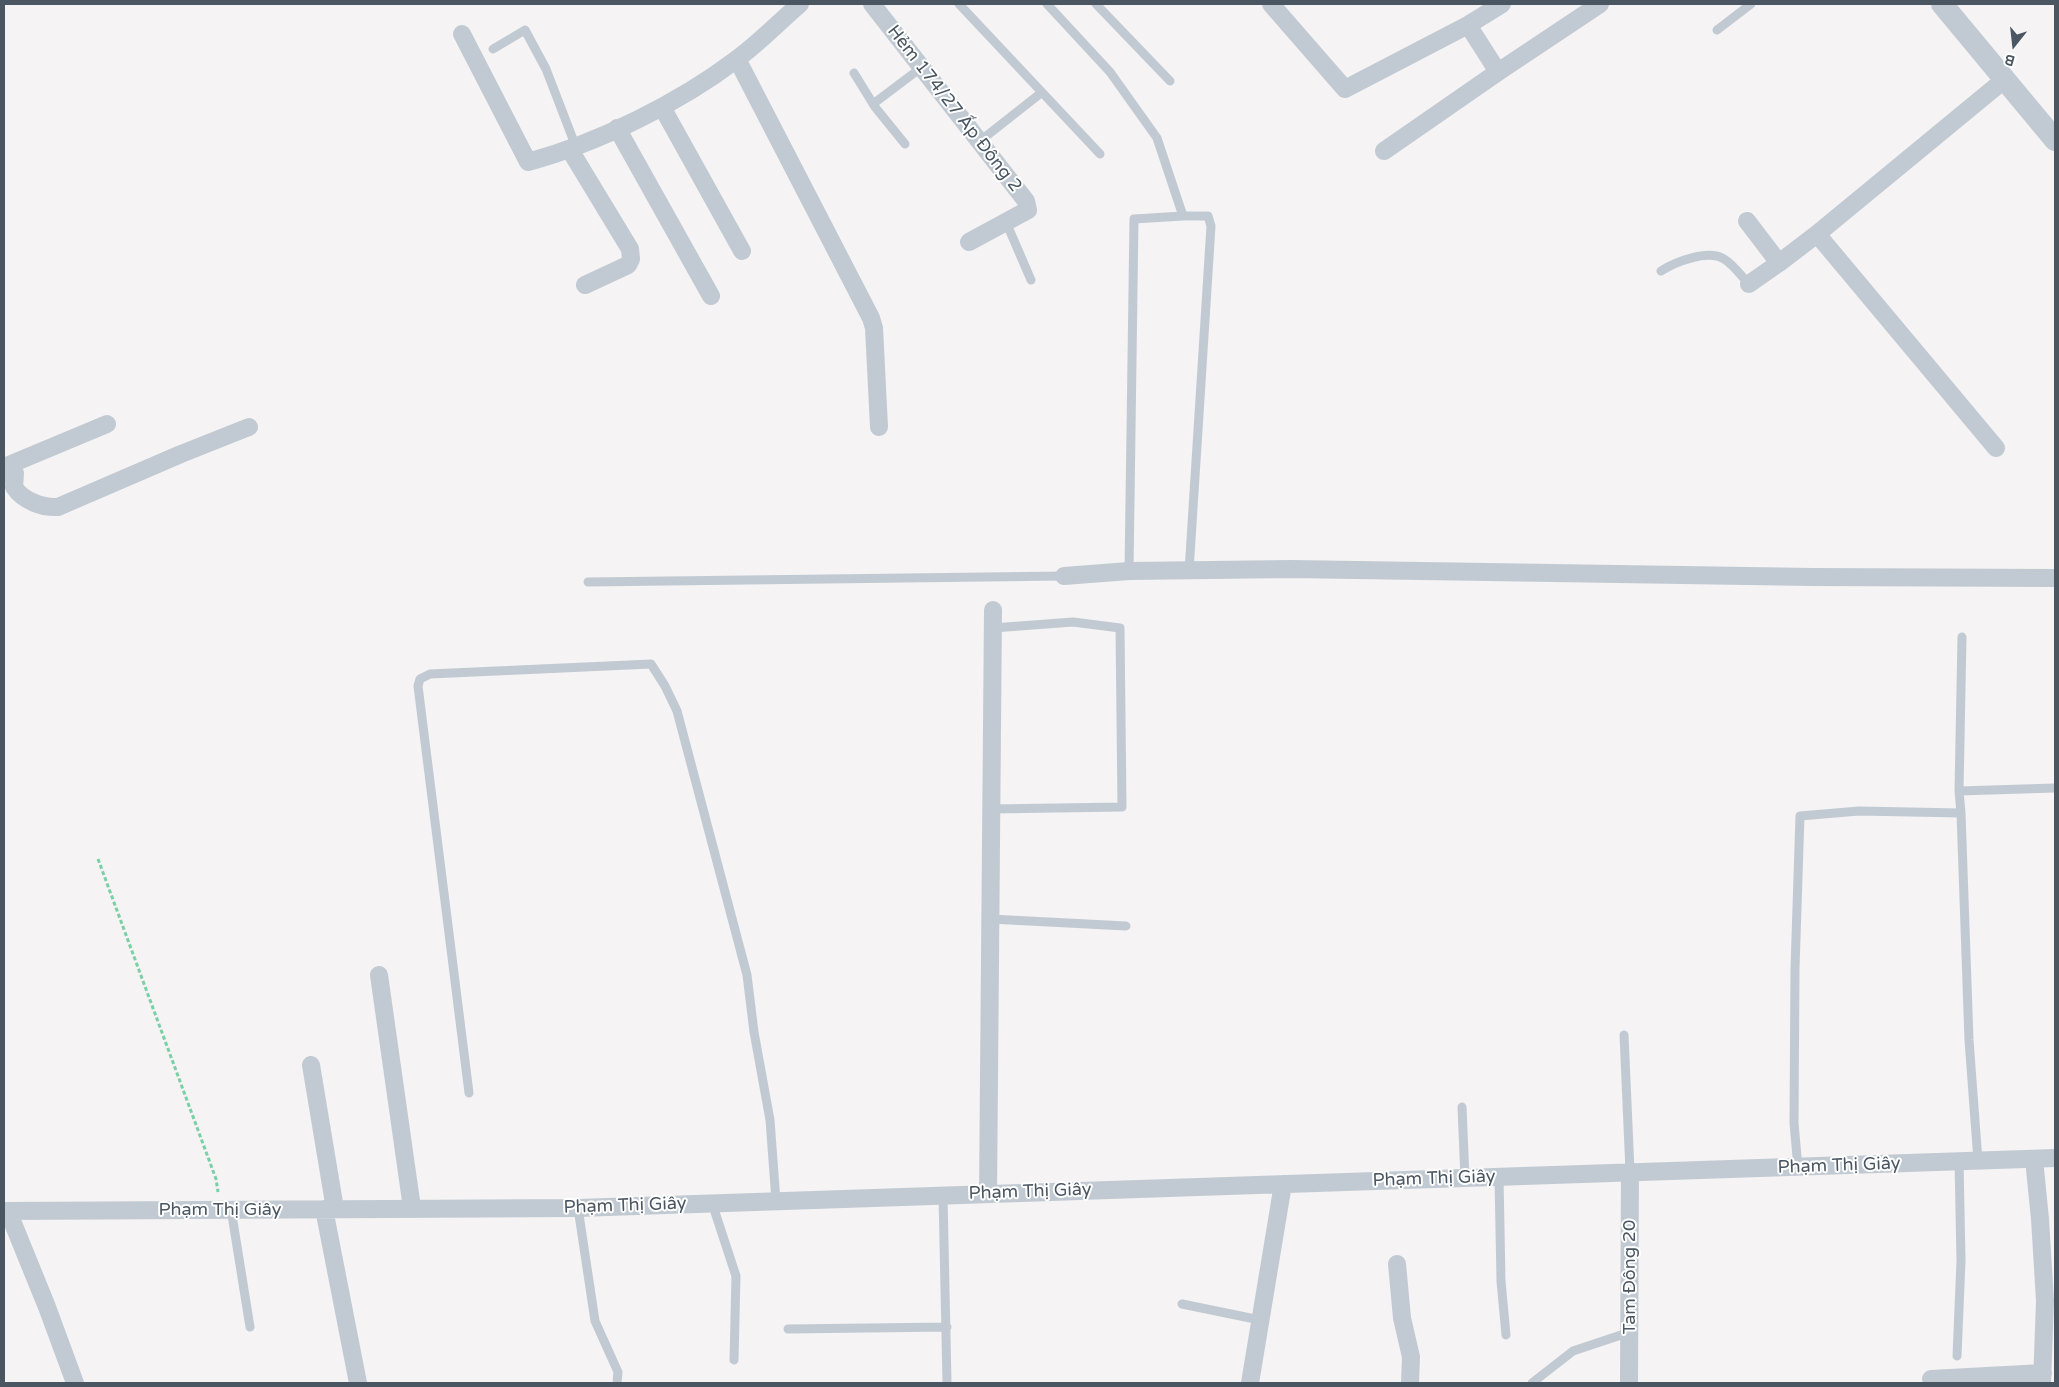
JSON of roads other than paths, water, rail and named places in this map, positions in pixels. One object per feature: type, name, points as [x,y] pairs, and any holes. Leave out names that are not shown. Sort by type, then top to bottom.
[{"type":"street","points":[[462,34],[528,162],[573,148],[662,107],[737,59],[800,4]]},
{"type":"street","name":"Hẻm 174/27 Ấp Đông 2","points":[[872,4],[1026,201],[1028,210],[969,242]]},
{"type":"street","points":[[1271,4],[1345,89],[1468,25],[1502,4]]},
{"type":"street","points":[[1384,151],[1600,4]]},
{"type":"street","points":[[1942,4],[2055,140]]},
{"type":"street","points":[[1468,25],[1498,72]]},
{"type":"street","points":[[737,59],[871,318],[874,328],[879,427]]},
{"type":"street","points":[[1749,284],[1817,234],[2004,80]]},
{"type":"street","points":[[662,107],[742,251]]},
{"type":"street","points":[[617,128],[711,296]]},
{"type":"street","points":[[573,148],[630,249],[631,259],[628,265],[585,286]]},
{"type":"street","points":[[1747,221],[1779,263]]},
{"type":"street","points":[[1817,234],[1996,448]]},
{"type":"street","points":[[4,467],[108,424]]},
{"type":"street","points":[[4,474],[7,471],[15,473],[14,487],[27,499],[49,507],[58,507],[249,427]]},
{"type":"street","points":[[1064,576],[1130,571],[1291,569],[1823,577],[2055,578]]},
{"type":"street","points":[[988,1194],[993,610]]},
{"type":"street","points":[[380,975],[412,1208]]},
{"type":"street","points":[[311,1065],[329,1209],[358,1383]]},
{"type":"street","name":"Phạm Thị Giây","points":[[6,1211],[578,1208],[2055,1158]]},
{"type":"street","points":[[1931,1379],[2042,1378],[2045,1300],[2034,1159]]},
{"type":"street","name":"Tam Đông 20","points":[[1629,1383],[1631,1332],[1630,1171]]},
{"type":"street","points":[[1250,1383],[1283,1184]]},
{"type":"street","points":[[6,1211],[47,1307],[75,1383]]},
{"type":"street","points":[[1397,1264],[1402,1318],[1411,1357],[1410,1383]]},
{"type":"lane","points":[[959,4],[1100,154]]},
{"type":"lane","points":[[1047,4],[1110,72],[1157,138],[1183,216]]},
{"type":"lane","points":[[1096,4],[1170,81]]},
{"type":"lane","points":[[1717,30],[1751,4]]},
{"type":"lane","points":[[493,49],[525,30],[546,69],[573,148]]},
{"type":"lane","points":[[873,104],[922,67]]},
{"type":"lane","points":[[854,73],[873,104],[905,144]]},
{"type":"lane","points":[[980,142],[1041,93]]},
{"type":"lane","points":[[1130,571],[1134,219],[1208,216],[1211,226],[1189,571]]},
{"type":"lane","points":[[1006,222],[1031,280]]},
{"type":"lane","points":[[1661,271],[1676,262],[1715,256],[1727,261],[1749,284]]},
{"type":"lane","points":[[588,582],[1064,576]]},
{"type":"lane","points":[[992,809],[1122,807],[1120,628],[1073,622],[993,628]]},
{"type":"lane","points":[[1962,637],[1960,791],[1969,1040],[1978,1161]]},
{"type":"lane","points":[[469,1093],[418,686],[420,679],[430,674],[651,664],[665,686],[677,711],[747,975],[754,1032],[770,1120],[776,1201]]},
{"type":"lane","points":[[1960,791],[2055,788]]},
{"type":"lane","points":[[1798,1168],[1794,1123],[1795,968],[1800,816],[1859,811],[1961,813]]},
{"type":"lane","points":[[990,919],[1126,926]]},
{"type":"lane","points":[[1624,1035],[1630,1171]]},
{"type":"lane","points":[[1462,1107],[1465,1178]]},
{"type":"lane","points":[[1957,1356],[1961,1261],[1959,1161]]},
{"type":"lane","points":[[1499,1177],[1501,1281],[1506,1335]]},
{"type":"lane","points":[[943,1195],[947,1383]]},
{"type":"lane","points":[[712,1203],[736,1276],[734,1360]]},
{"type":"lane","points":[[578,1208],[595,1321],[618,1372],[617,1383]]},
{"type":"lane","points":[[226,1210],[250,1327]]},
{"type":"lane","points":[[1182,1304],[1260,1320]]},
{"type":"lane","points":[[788,1329],[947,1327]]},
{"type":"lane","points":[[1532,1383],[1573,1350],[1631,1332]]}]
